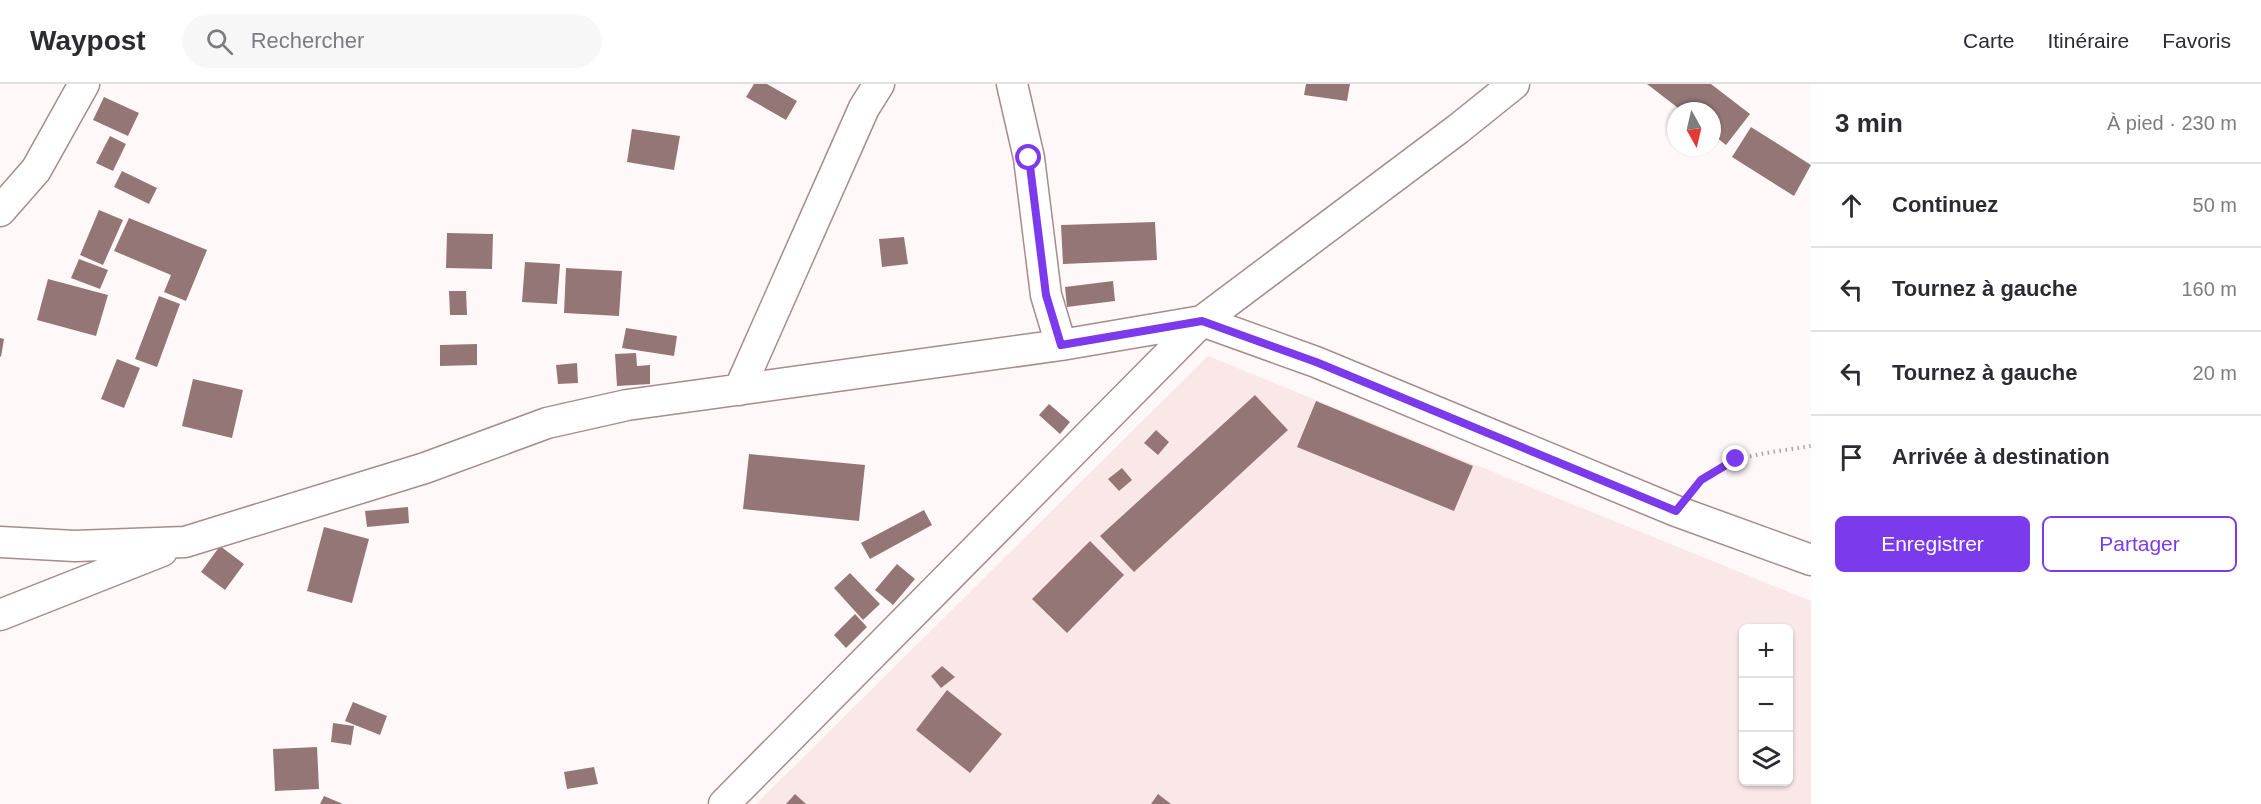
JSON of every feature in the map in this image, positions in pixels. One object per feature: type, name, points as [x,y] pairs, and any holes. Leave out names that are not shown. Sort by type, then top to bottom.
[{"type":"street","points":[[0,211],[36,170],[84,84]]},
{"type":"street","points":[[739,390],[864,108],[879,84]]},
{"type":"street","points":[[1012,84],[1029,158],[1046,295],[1061,345]]},
{"type":"street","points":[[724,804],[1202,321],[1449,136],[1514,84]]},
{"type":"street","points":[[0,615],[185,542],[425,468],[547,423],[627,405],[1061,345],[1202,321],[1316,362],[1676,511],[1811,560]]},
{"type":"street","points":[[0,542],[75,546],[185,542]]},
{"type":"path","points":[[1676,511],[1701,480],[1736,459],[1811,446]]},
{"type":"shaded area","points":[[1208,356],[1811,601],[1811,804],[756,804]]},
{"type":"building","points":[[754,84],[767,84],[797,101],[786,120],[746,97]]},
{"type":"building","points":[[1306,84],[1350,84],[1347,101],[1304,95]]},
{"type":"building","points":[[1647,84],[1711,84],[1750,114],[1726,145],[1721,141],[1721,102],[1670,102]]},
{"type":"building","points":[[104,97],[139,113],[128,136],[93,120]]},
{"type":"building","points":[[1751,127],[1811,165],[1794,196],[1732,157]]},
{"type":"building","points":[[632,129],[680,136],[674,170],[627,162]]},
{"type":"building","points":[[110,136],[126,144],[113,171],[96,163]]},
{"type":"building","points":[[122,171],[157,188],[149,204],[114,187]]},
{"type":"building","points":[[99,210],[123,220],[103,265],[80,255]]},
{"type":"building","points":[[129,218],[207,250],[186,301],[164,292],[171,275],[114,251]]},
{"type":"building","points":[[1155,222],[1157,260],[1063,264],[1061,225]]},
{"type":"building","points":[[447,233],[493,234],[492,269],[446,268]]},
{"type":"building","points":[[904,237],[908,264],[882,267],[879,239]]},
{"type":"building","points":[[79,259],[108,270],[100,289],[71,278]]},
{"type":"building","points":[[525,262],[560,264],[557,304],[522,302]]},
{"type":"building","points":[[566,268],[622,271],[619,316],[564,313]]},
{"type":"building","points":[[48,279],[108,295],[96,336],[37,320]]},
{"type":"building","points":[[1113,281],[1115,301],[1067,307],[1065,287]]},
{"type":"building","points":[[449,291],[466,291],[467,315],[450,315]]},
{"type":"building","points":[[159,296],[180,304],[157,367],[135,359]]},
{"type":"building","points":[[626,328],[677,336],[674,356],[622,348]]},
{"type":"building","points":[[0,338],[4,339],[1,357],[0,356]]},
{"type":"building","points":[[477,344],[477,365],[440,366],[440,345]]},
{"type":"building","points":[[636,353],[637,366],[650,365],[650,384],[617,386],[615,354]]},
{"type":"building","points":[[117,359],[140,368],[124,408],[101,399]]},
{"type":"building","points":[[577,363],[578,383],[558,384],[556,365]]},
{"type":"building","points":[[193,379],[243,390],[232,438],[182,426]]},
{"type":"building","points":[[1255,395],[1288,430],[1134,572],[1100,536]]},
{"type":"building","points":[[1316,401],[1473,466],[1454,511],[1297,447]]},
{"type":"building","points":[[1049,404],[1070,422],[1060,434],[1039,415]]},
{"type":"building","points":[[1156,430],[1169,442],[1158,455],[1144,443]]},
{"type":"building","points":[[749,454],[865,465],[859,521],[743,509]]},
{"type":"building","points":[[1122,468],[1132,480],[1119,491],[1108,479]]},
{"type":"building","points":[[408,507],[409,523],[367,527],[365,511]]},
{"type":"building","points":[[924,510],[932,525],[870,559],[861,543]]},
{"type":"building","points":[[324,527],[369,539],[352,603],[307,591]]},
{"type":"building","points":[[1090,541],[1124,575],[1067,633],[1032,599]]},
{"type":"building","points":[[220,546],[244,564],[225,590],[201,572]]},
{"type":"building","points":[[897,564],[915,579],[893,605],[875,590]]},
{"type":"building","points":[[850,573],[880,604],[863,620],[834,588]]},
{"type":"building","points":[[855,614],[867,627],[846,648],[834,635]]},
{"type":"building","points":[[942,666],[955,677],[941,688],[931,676]]},
{"type":"building","points":[[947,690],[1002,734],[970,773],[916,730]]},
{"type":"building","points":[[353,702],[387,716],[380,735],[345,721]]},
{"type":"building","points":[[333,723],[354,726],[351,745],[331,742]]},
{"type":"building","points":[[317,747],[319,789],[275,791],[273,749]]},
{"type":"building","points":[[594,767],[598,784],[567,789],[564,772]]},
{"type":"building","points":[[795,794],[806,804],[786,804]]},
{"type":"building","points":[[1158,794],[1171,804],[1151,804]]},
{"type":"building","points":[[324,796],[343,804],[320,804]]},
{"type":"route","points":[[1029,158],[1046,295],[1061,345],[1202,321],[1316,362],[1676,511],[1701,480],[1736,459]]}]
